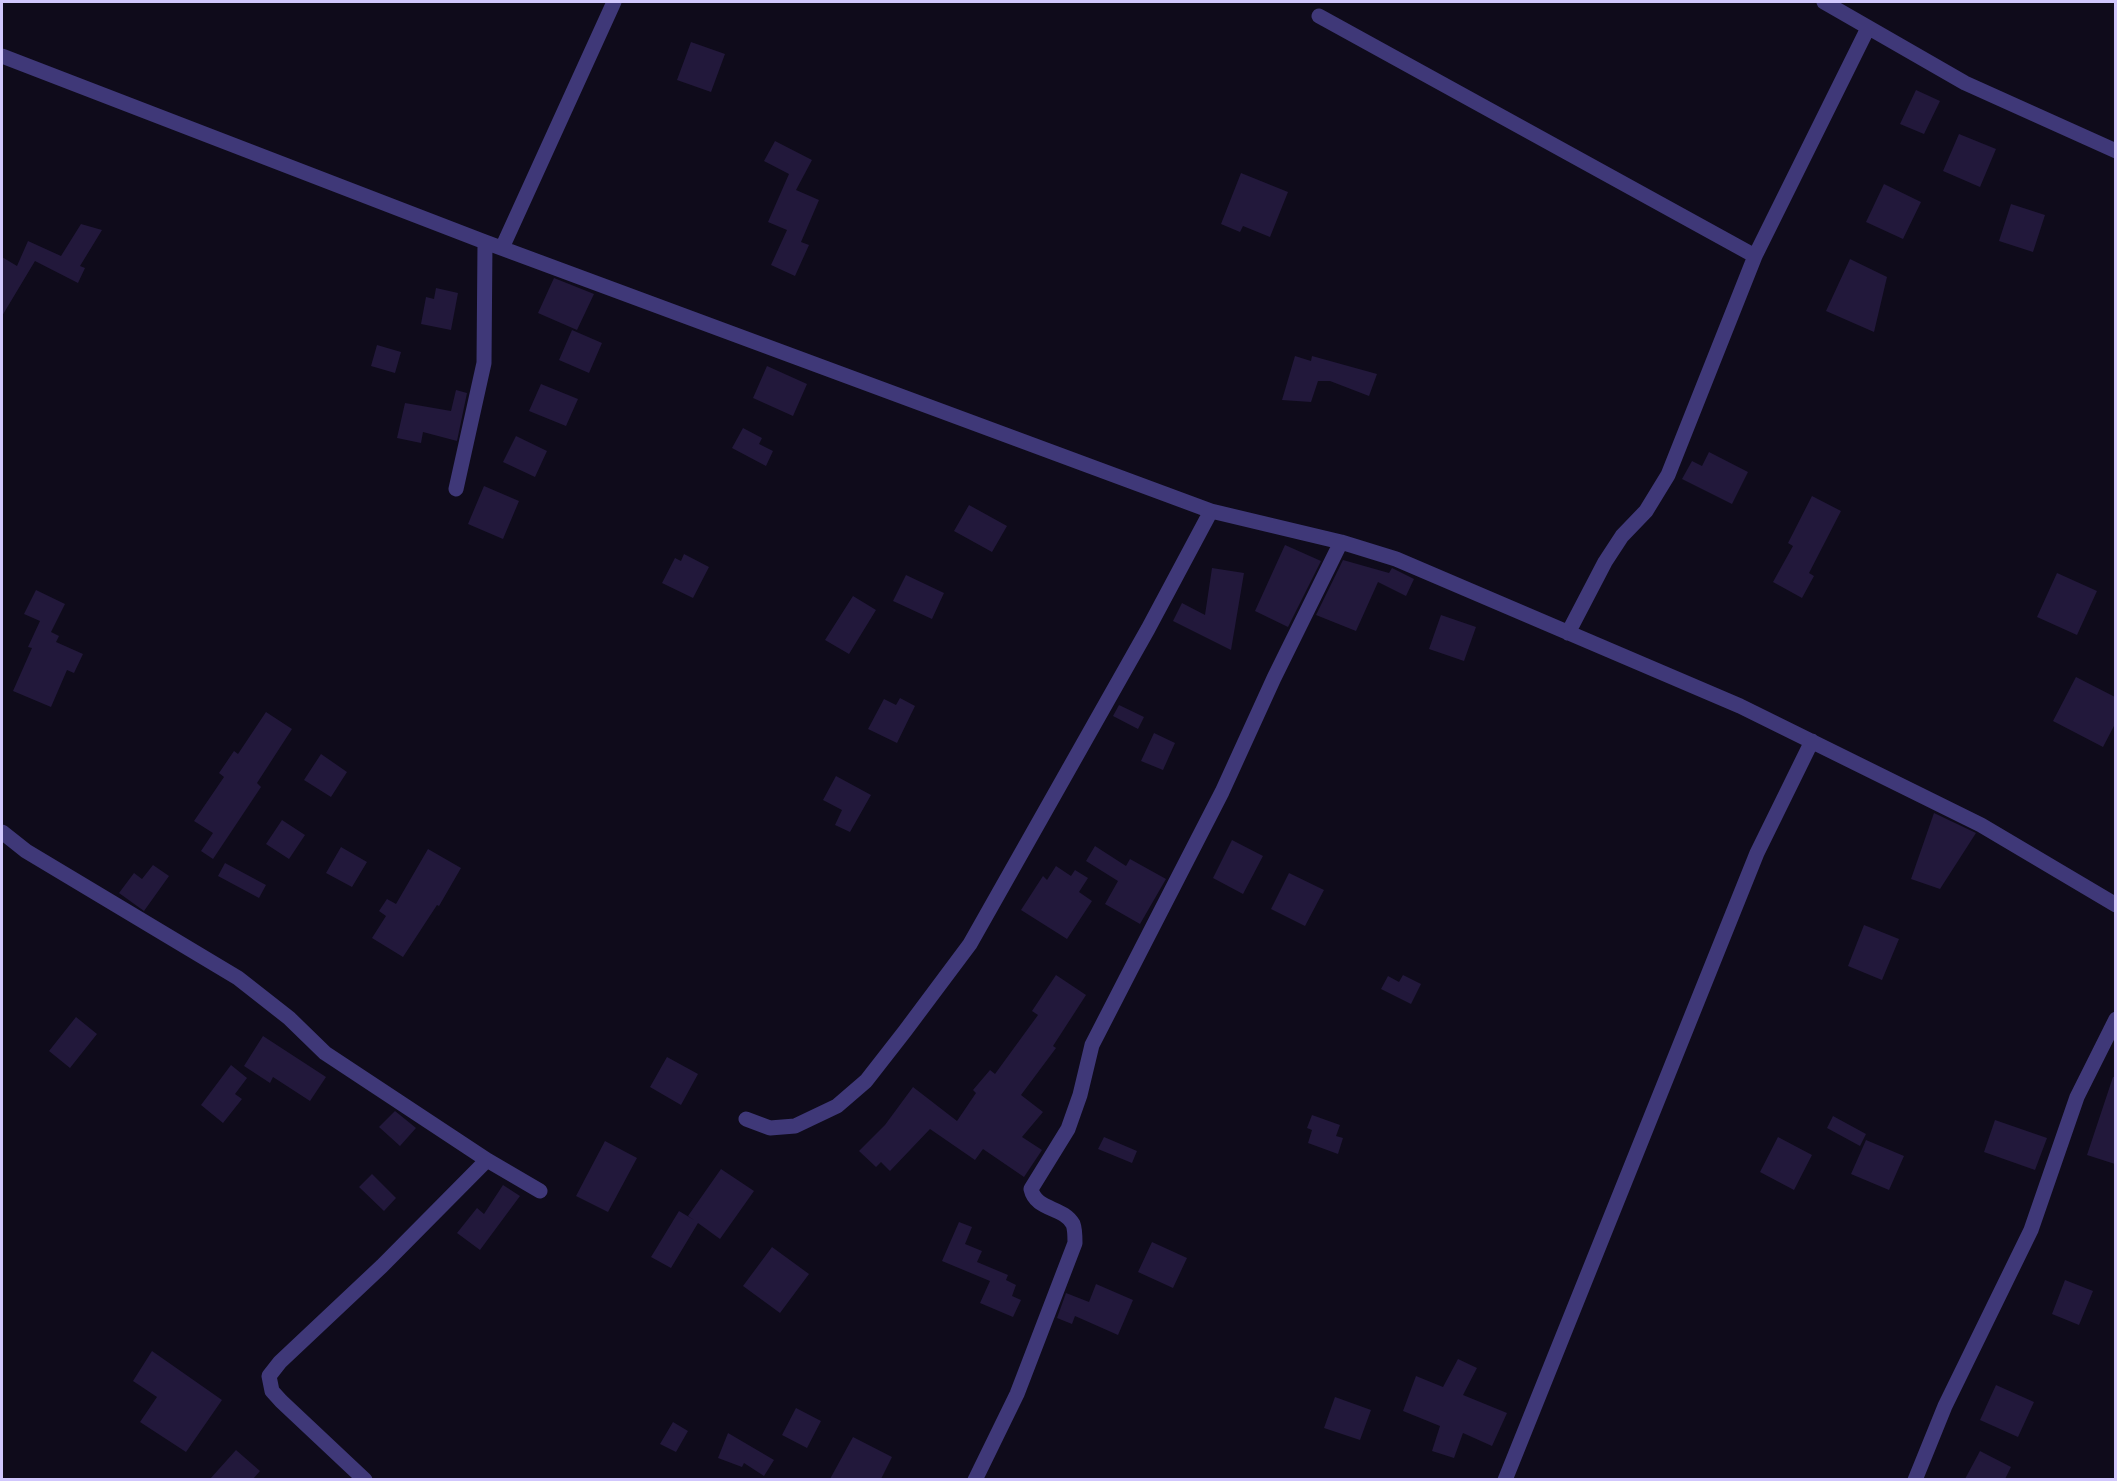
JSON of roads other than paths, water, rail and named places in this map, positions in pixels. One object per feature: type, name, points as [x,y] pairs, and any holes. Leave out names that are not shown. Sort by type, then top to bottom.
[{"type":"street","points":[[502,248],[614,2]]},
{"type":"street","points":[[1824,2],[1965,82],[2115,151]]},
{"type":"street","points":[[1319,15],[1755,256]]},
{"type":"street","points":[[1568,633],[1605,562],[1622,536],[1646,511],[1668,475],[1755,256],[1868,28]]},
{"type":"street","points":[[2,56],[485,242],[1211,511],[1341,542],[1396,559],[1740,706],[1981,825],[2115,905]]},
{"type":"street","points":[[456,489],[484,363],[485,242]]},
{"type":"street","points":[[746,1119],[770,1128],[795,1126],[837,1106],[866,1081],[969,944],[1148,629],[1211,511]]},
{"type":"street","points":[[975,1479],[1017,1394],[1075,1243],[1074,1225],[1065,1216],[1036,1200],[1031,1188],[1068,1129],[1080,1095],[1092,1045],[1222,792],[1274,678],[1341,542]]},
{"type":"street","points":[[1505,1479],[1757,853],[1812,741]]},
{"type":"street","points":[[2,832],[26,851],[238,978],[289,1018],[325,1053],[486,1161],[540,1191]]},
{"type":"street","points":[[1915,1479],[1945,1406],[2031,1230],[2076,1097],[2115,1019]]},
{"type":"street","points":[[365,1479],[281,1401],[272,1391],[269,1376],[280,1362],[382,1266],[486,1161]]}]
